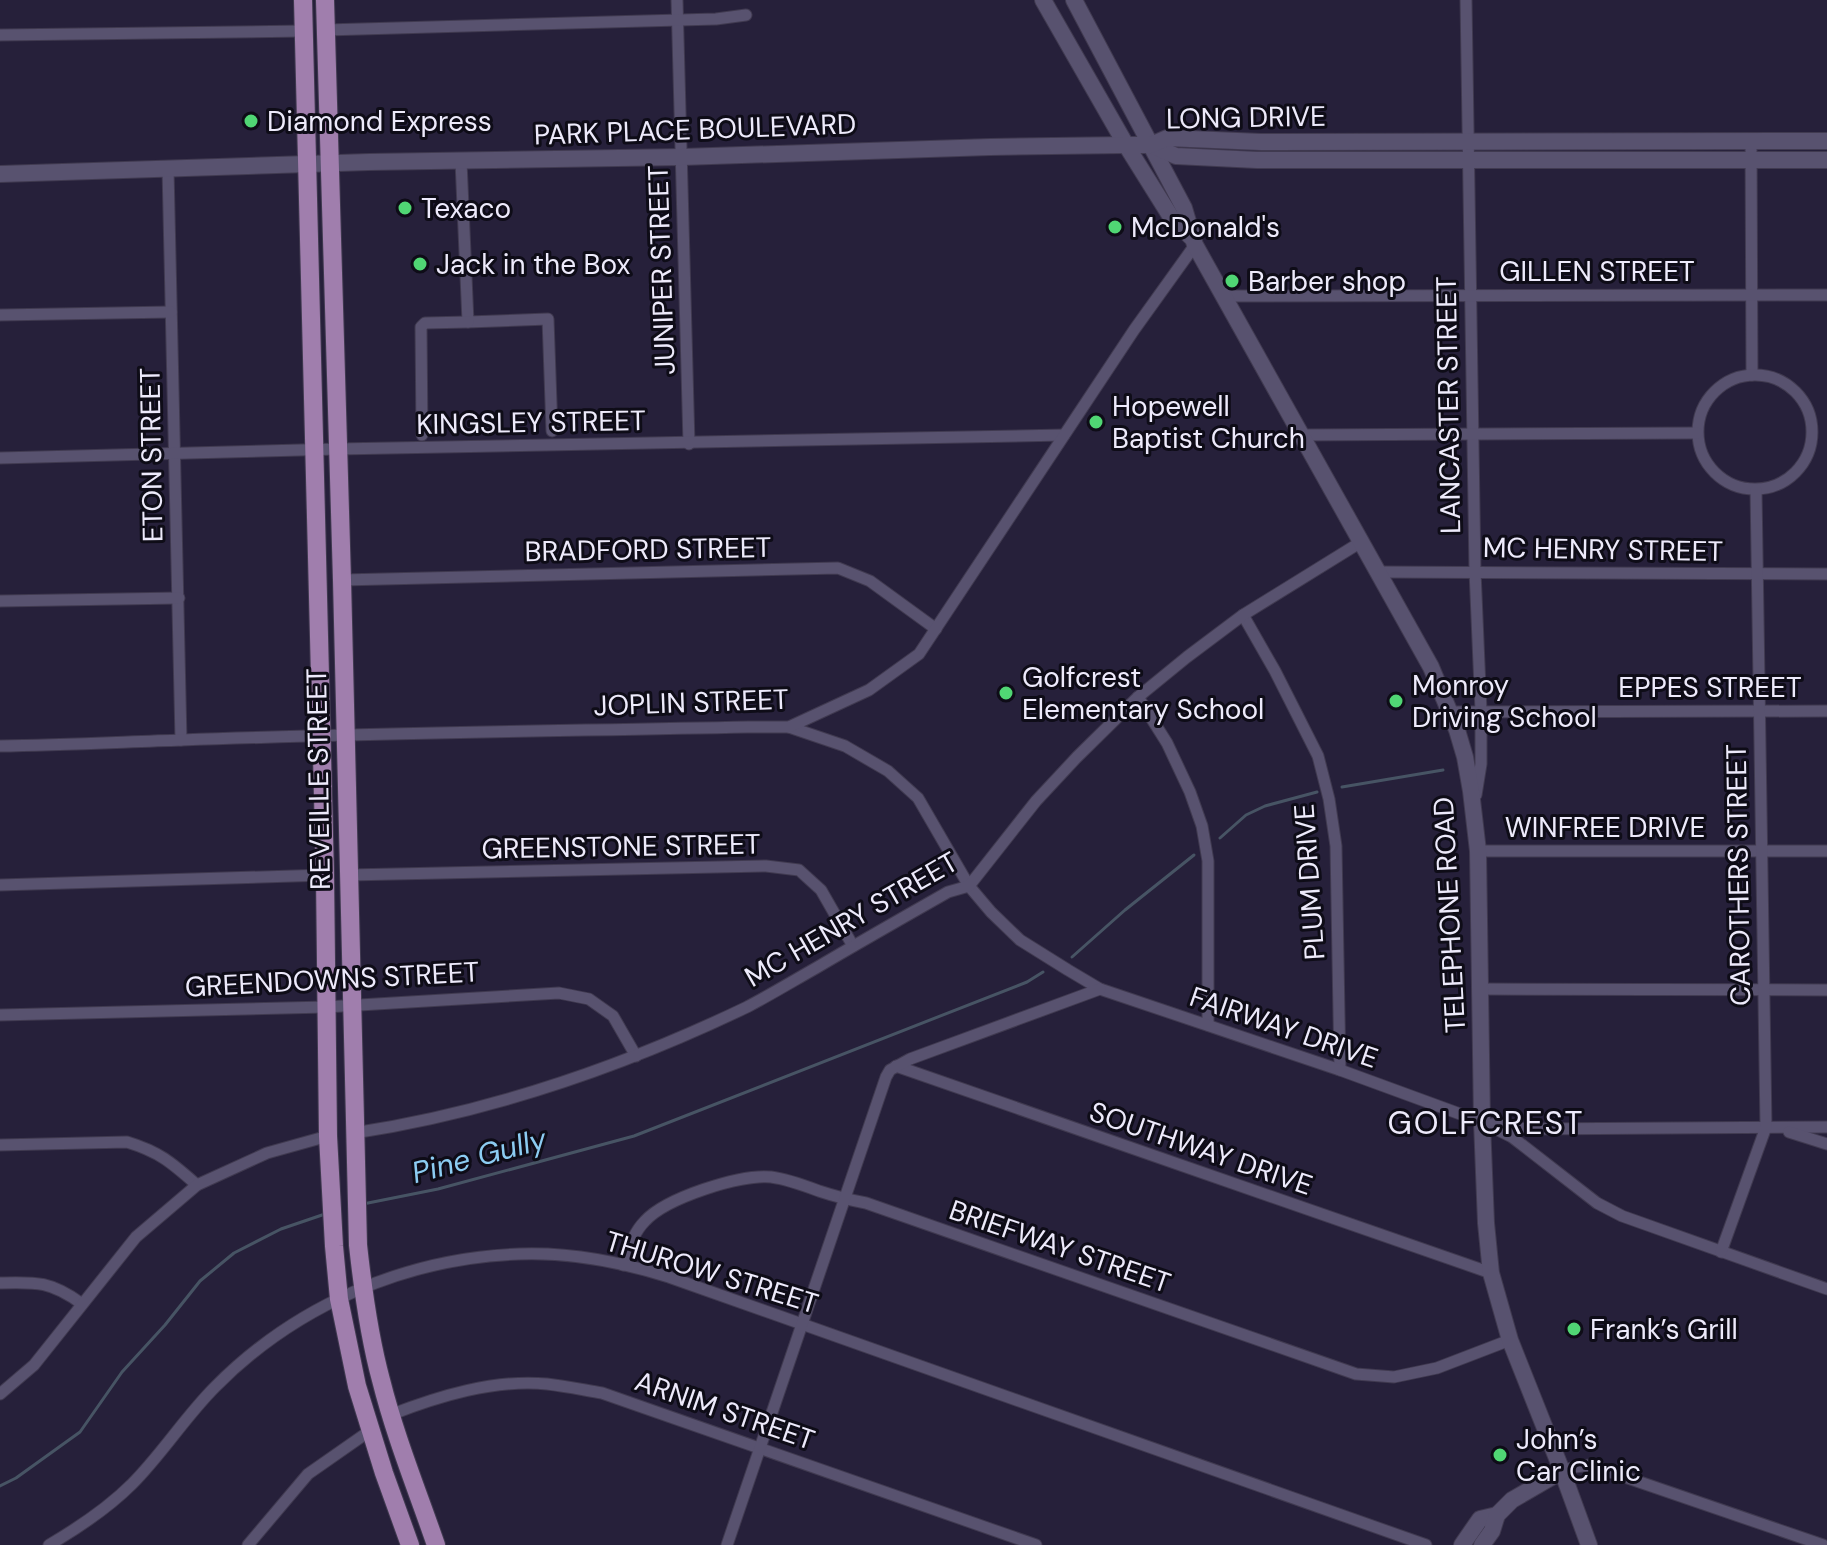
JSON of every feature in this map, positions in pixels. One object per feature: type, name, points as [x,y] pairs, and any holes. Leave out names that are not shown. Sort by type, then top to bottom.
[{"type":"main road","name":"REVEILLE STREET","points":[[303,0],[322,737],[328,1136],[333,1226],[339,1299],[357,1386],[410,1545]]},
{"type":"main road","name":"REVEILLE STREET","points":[[325,0],[357,1216],[362,1288],[371,1335],[390,1415],[432,1543]]},
{"type":"main road","name":"TELEPHONE ROAD","points":[[1074,0],[1184,208],[1194,242],[1431,667],[1450,712],[1465,757],[1478,851],[1482,1122],[1491,1273],[1510,1340],[1589,1545]]},
{"type":"main road","name":"TELEPHONE ROAD","points":[[1050,2],[1126,145],[1171,217],[1194,242]]},
{"type":"main road","name":"LONG DRIVE","points":[[1151,145],[1167,138],[1261,142],[1827,141]]},
{"type":"main road","points":[[1610,141],[1610,161]]},
{"type":"main road","points":[[1314,162],[1315,142]]},
{"type":"main road","name":"LONG DRIVE","points":[[1151,145],[1176,156],[1314,162],[1827,160]]},
{"type":"main road","name":"PARK PLACE BOULEVARD","points":[[0,174],[331,163],[1151,145]]},
{"type":"main road","points":[[1482,1545],[1492,1531],[1497,1515],[1512,1500],[1562,1471]]},
{"type":"main road","points":[[1462,1545],[1480,1519],[1497,1515]]},
{"type":"street","name":"JUNIPER STREET","points":[[677,0],[689,444]]},
{"type":"street","name":"LANCASTER STREET","points":[[1466,0],[1472,434],[1481,711],[1481,764],[1473,808]]},
{"type":"street","points":[[326,30],[677,21],[746,15]]},
{"type":"street","points":[[0,35],[304,31]]},
{"type":"street","points":[[1751,141],[1752,375]]},
{"type":"street","points":[[461,161],[468,322]]},
{"type":"street","name":"ETON STREET","points":[[168,169],[181,740]]},
{"type":"street","name":"JOPLIN STREET","points":[[0,746],[789,727],[869,690],[919,654],[1194,242]]},
{"type":"street","name":"GILLEN STREET","points":[[1224,296],[1827,295]]},
{"type":"street","points":[[0,315],[171,312]]},
{"type":"street","points":[[422,435],[421,327],[425,323],[548,319],[552,431]]},
{"type":"street","points":[[1752,375],[1779,380],[1795,391],[1806,406],[1812,424],[1809,453],[1802,465],[1776,486],[1756,490],[1738,487],[1715,474],[1704,459],[1697,433],[1699,416],[1713,393],[1734,379],[1752,375]]},
{"type":"street","points":[[1301,435],[1697,433]]},
{"type":"street","points":[[1812,433],[1827,433]]},
{"type":"street","name":"KINGSLEY STREET","points":[[0,458],[1064,435]]},
{"type":"street","name":"CAROTHERS STREET","points":[[1721,1252],[1766,1127],[1756,490]]},
{"type":"street","name":"MC HENRY STREET","points":[[354,1133],[508,1100],[636,1056],[750,1006],[948,892],[969,886],[1036,801],[1138,697],[1243,615],[1361,542]]},
{"type":"street","name":"BRADFORD STREET","points":[[342,580],[838,568],[870,581],[936,629]]},
{"type":"street","name":"MC HENRY STREET","points":[[1379,572],[1827,574]]},
{"type":"street","points":[[0,601],[179,598]]},
{"type":"street","name":"PLUM DRIVE","points":[[1243,615],[1318,756],[1329,799],[1336,846],[1340,1070]]},
{"type":"street","points":[[1138,697],[1167,743],[1202,826],[1208,861],[1208,1025]]},
{"type":"street","name":"EPPES STREET","points":[[1450,712],[1827,711]]},
{"type":"street","name":"FAIRWAY DRIVE","points":[[789,727],[845,746],[888,771],[918,798],[969,886],[991,912],[1020,940],[1100,989],[1340,1070],[1482,1122],[1512,1137],[1597,1203],[1622,1216],[1827,1289]]},
{"type":"street","name":"WINFREE DRIVE","points":[[1478,851],[1827,851]]},
{"type":"street","name":"GREENSTONE STREET","points":[[349,875],[751,866],[799,870],[821,890],[853,946]]},
{"type":"street","points":[[0,885],[325,875]]},
{"type":"street","points":[[727,1545],[890,1070],[1100,989]]},
{"type":"street","points":[[1480,989],[1827,990]]},
{"type":"street","name":"GREENDOWNS STREET","points":[[0,1015],[352,1006],[559,993],[589,999],[613,1016],[636,1056]]},
{"type":"street","name":"SOUTHWAY DRIVE","points":[[896,1066],[1491,1273]]},
{"type":"street","points":[[1482,1122],[1528,1129],[1827,1127]]},
{"type":"street","points":[[1766,1127],[1827,1144]]},
{"type":"street","points":[[0,1394],[34,1365],[136,1237],[197,1185],[267,1153],[328,1136]]},
{"type":"street","points":[[0,1145],[127,1142],[169,1159],[197,1185]]},
{"type":"street","name":"BRIEFWAY STREET","points":[[623,1265],[636,1232],[655,1212],[670,1203],[729,1181],[746,1177],[776,1178],[866,1203],[1356,1374],[1394,1377],[1437,1368],[1510,1340]]},
{"type":"street","name":"THUROW STREET","points":[[49,1545],[95,1515],[131,1485],[204,1398],[250,1354],[304,1316],[362,1288],[421,1268],[501,1255],[557,1255],[623,1265],[669,1277],[1426,1545]]},
{"type":"street","points":[[0,1283],[38,1282],[64,1290],[82,1304]]},
{"type":"street","name":"ARNIM STREET","points":[[390,1415],[428,1400],[492,1386],[545,1384],[602,1393],[1036,1545]]},
{"type":"street","points":[[248,1545],[308,1474],[371,1430]]},
{"type":"street","points":[[1562,1471],[1590,1465],[1823,1545]]},
{"type":"waterway","name":"Pine Gully","points":[[1342,787],[1443,770]]},
{"type":"waterway","name":"Pine Gully","points":[[1220,838],[1246,815],[1265,806],[1317,792]]},
{"type":"waterway","name":"Pine Gully","points":[[1072,957],[1194,855]]},
{"type":"waterway","name":"Pine Gully","points":[[363,1204],[438,1189],[634,1136],[1027,982],[1043,972]]},
{"type":"waterway","name":"Pine Gully","points":[[0,1486],[80,1432],[122,1372],[200,1281],[234,1253],[281,1229],[325,1214]]},
{"type":"place","name":"Diamond Express","points":[[251,121]]},
{"type":"place","name":"Texaco","points":[[405,208]]},
{"type":"place","name":"McDonald's","points":[[1115,227]]},
{"type":"place","name":"Jack in the Box","points":[[420,264]]},
{"type":"place","name":"Barber shop","points":[[1232,281]]},
{"type":"place","name":"Hopewell Baptist Church","points":[[1096,422]]},
{"type":"place","name":"Golfcrest Elementary School","points":[[1006,693]]},
{"type":"place","name":"Monroy Driving School","points":[[1396,701]]},
{"type":"place","name":"Frank’s Grill","points":[[1574,1329]]},
{"type":"place","name":"John’s Car Clinic","points":[[1500,1455]]},
{"type":"district","name":"GOLFCREST","points":[[1486,1123]]}]
